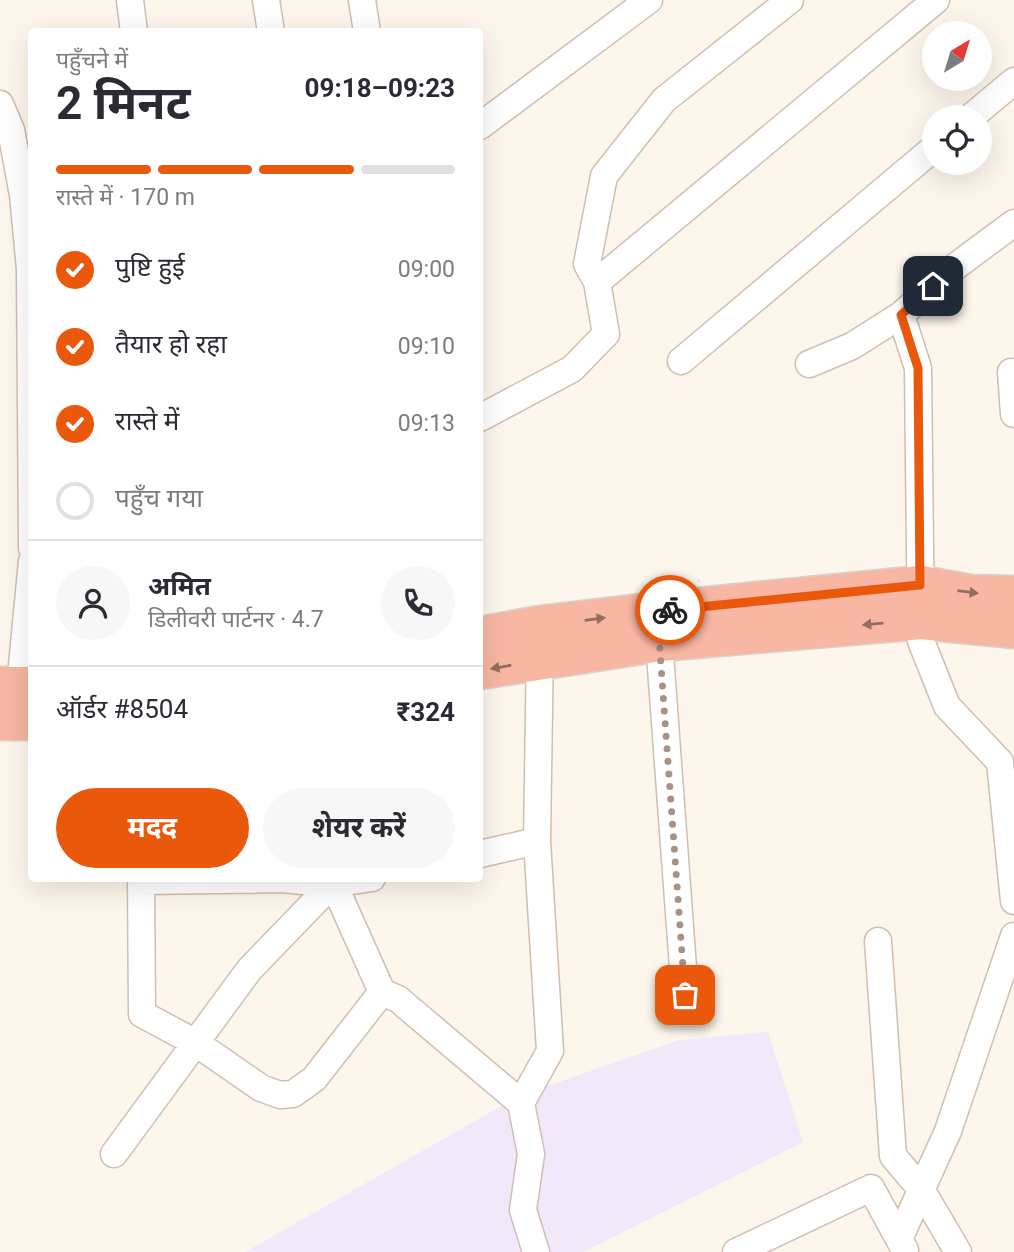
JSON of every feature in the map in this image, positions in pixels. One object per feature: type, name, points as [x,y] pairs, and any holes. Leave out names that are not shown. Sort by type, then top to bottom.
[{"type":"highway","points":[[483,636],[540,642],[658,627],[921,603],[970,593],[1014,595]]},
{"type":"highway","points":[[921,603],[1014,629]]},
{"type":"highway","points":[[483,669],[540,642]]},
{"type":"highway","points":[[0,721],[21,695]]},
{"type":"street","points":[[130,0],[134,28]]},
{"type":"street","points":[[266,0],[270,28]]},
{"type":"street","points":[[362,0],[366,28]]},
{"type":"street","points":[[483,123],[649,0]]},
{"type":"street","points":[[483,416],[572,369],[606,334],[597,282],[587,264],[604,176],[664,100],[790,0]]},
{"type":"street","points":[[597,282],[936,0]]},
{"type":"street","points":[[985,105],[1014,81]]},
{"type":"street","points":[[0,104],[11,130],[27,194],[28,213]]},
{"type":"street","points":[[681,362],[922,158]]},
{"type":"street","points":[[809,364],[852,346],[901,315],[948,272],[1014,223]]},
{"type":"street","points":[[901,315],[918,368],[921,641],[947,706],[1000,762],[1014,901]]},
{"type":"street","points":[[1011,372],[1014,414]]},
{"type":"street","points":[[21,695],[28,610]]},
{"type":"street","points":[[658,627],[685,995]]},
{"type":"street","points":[[521,1102],[550,1051],[537,841],[540,642]]},
{"type":"street","points":[[483,853],[537,841]]},
{"type":"street","points":[[141,882],[142,1014],[196,1043],[261,1088],[281,1095],[293,1094],[314,1079],[382,992]]},
{"type":"street","points":[[114,1154],[248,970],[330,882]]},
{"type":"street","points":[[331,882],[382,992],[398,999],[521,1102],[531,1154],[523,1210],[536,1252]]},
{"type":"street","points":[[902,1245],[921,1189],[947,1131],[1014,936]]},
{"type":"street","points":[[878,941],[892,1156],[921,1189],[958,1252]]},
{"type":"street","points":[[736,1252],[871,1188],[902,1245]]},
{"type":"shaded area","points":[[768,1032],[803,1142],[583,1252],[245,1252],[519,1096],[679,1040]]},
{"type":"way so far","points":[[670,610],[657,611],[685,995]]},
{"type":"route","points":[[670,610],[920,585],[918,368],[901,315],[933,286]]}]
